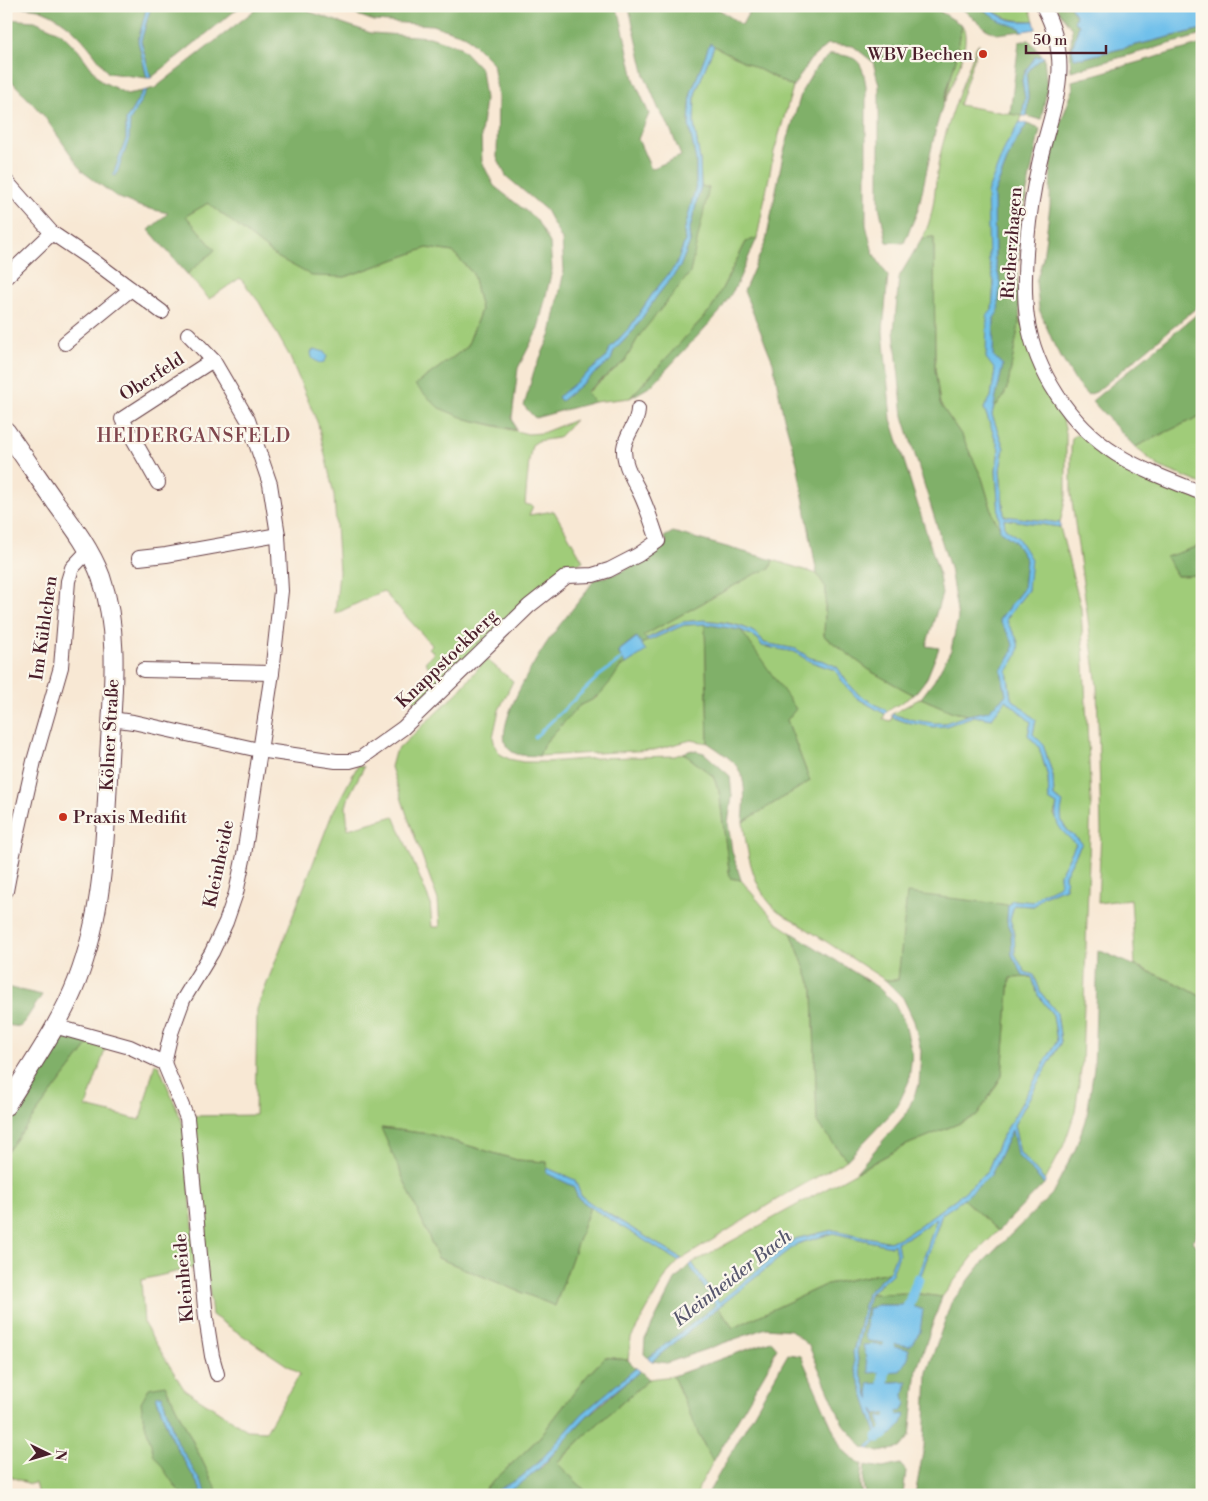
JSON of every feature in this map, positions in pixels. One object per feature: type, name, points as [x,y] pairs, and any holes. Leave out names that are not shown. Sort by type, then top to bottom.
[{"type":"main road","name":"Kölner Straße","points":[[6,432],[88,551],[101,578],[110,612],[114,654],[101,890],[95,924],[77,983],[54,1026],[6,1106]]},
{"type":"street","name":"Richerzhagen","points":[[1043,6],[1054,31],[1060,76],[1057,97],[1039,165],[1030,216],[1025,289],[1027,316],[1034,347],[1042,367],[1066,406],[1088,432],[1115,453],[1146,470],[1202,493]]},
{"type":"street","points":[[6,182],[52,233],[95,262],[162,312]]},
{"type":"street","points":[[6,276],[52,233]]},
{"type":"street","points":[[65,343],[131,289]]},
{"type":"street","name":"Kleinheide","points":[[188,334],[213,360],[248,420],[270,484],[278,535],[281,591],[272,673],[244,855],[236,893],[226,922],[212,952],[183,1000],[171,1033],[164,1063],[187,1118],[206,1318],[217,1374]]},
{"type":"street","name":"Oberfeld","points":[[158,483],[122,419],[213,360]]},
{"type":"street","name":"Knappstockberg","points":[[111,719],[133,722],[259,750],[336,761],[350,761],[362,758],[403,728],[529,606],[567,576],[593,575],[609,570],[658,541],[641,496],[626,464],[624,449],[627,436],[638,416],[638,409]]},
{"type":"street","points":[[139,558],[278,535]]},
{"type":"street","name":"Im Kühlchen","points":[[6,891],[12,854],[34,761],[61,667],[68,581],[72,568],[88,551]]},
{"type":"street","points":[[143,670],[272,673]]},
{"type":"street","points":[[54,1026],[130,1047],[164,1063]]},
{"type":"green space","points":[[7,6],[147,6],[138,41],[147,78],[108,73],[78,35],[60,20],[38,9]]},
{"type":"green space","points":[[151,6],[241,6],[151,78],[141,41]]},
{"type":"green space","points":[[260,6],[303,6],[310,12],[371,33],[430,37],[460,47],[481,69],[485,99],[481,135],[482,162],[494,186],[536,219],[550,243],[552,270],[538,329],[518,368],[512,418],[516,430],[466,419],[439,408],[415,385],[467,347],[481,310],[473,274],[453,252],[427,248],[345,277],[312,276],[277,257],[208,203],[186,216],[215,250],[187,274],[149,230],[168,213],[141,207],[117,197],[83,172],[44,116],[6,75],[6,19],[35,21],[61,33],[78,50],[101,81],[127,94],[143,91],[126,120],[126,139],[113,175],[129,140],[129,121],[147,90],[155,88]]},
{"type":"green space","points":[[333,6],[614,6],[620,16],[634,79],[649,114],[638,139],[651,169],[681,156],[645,76],[627,6],[714,6],[742,25],[752,6],[917,6],[936,9],[962,25],[956,59],[936,128],[918,210],[904,243],[887,242],[879,206],[879,85],[873,62],[853,46],[828,44],[810,60],[793,87],[710,44],[691,93],[689,124],[696,161],[696,185],[684,232],[685,241],[676,265],[653,293],[630,327],[610,348],[607,357],[559,397],[561,401],[611,360],[614,351],[634,330],[680,267],[690,242],[689,232],[701,186],[709,188],[690,273],[639,336],[625,361],[586,392],[594,402],[535,418],[524,406],[534,371],[551,334],[564,271],[562,240],[546,210],[506,176],[497,157],[498,97],[493,63],[466,36],[432,25],[374,21]]},
{"type":"green space","points":[[959,6],[979,6],[983,10],[1020,28],[1022,31],[997,34],[986,29]]},
{"type":"green space","points":[[986,6],[1029,6],[1034,21],[1008,18]]},
{"type":"green space","points":[[1055,6],[1070,6],[1074,12],[1078,27],[1072,49],[1083,58],[1202,29],[1202,35],[1071,71],[1072,29]]},
{"type":"green space","points":[[962,25],[965,33],[963,53],[944,103],[956,59]]},
{"type":"green space","points":[[1029,40],[1042,55],[1040,57],[1036,56],[1026,70],[1022,80],[1025,98],[1022,116],[1010,114],[1019,42]]},
{"type":"green space","points":[[979,43],[959,105],[1022,116],[1006,145],[989,261],[994,282],[992,310],[995,369],[991,398],[984,408],[999,449],[996,470],[1000,527],[994,518],[982,478],[962,436],[940,404],[935,369],[934,237],[922,238],[930,220],[939,160],[946,132]]},
{"type":"green space","points":[[1202,44],[1202,303],[1096,392],[1087,395],[1077,384],[1055,347],[1039,309],[1036,282],[1043,258],[1050,206],[1051,148],[1073,90],[1072,81]]},
{"type":"green space","points":[[714,46],[793,87],[774,152],[757,238],[746,242],[712,308],[630,398],[594,402],[586,393],[625,361],[639,336],[709,188],[701,186],[700,160],[694,124],[695,94]]},
{"type":"green space","points":[[831,54],[853,58],[863,70],[866,86],[866,225],[873,253],[888,276],[883,331],[891,419],[938,570],[942,594],[926,646],[939,648],[927,678],[914,695],[872,672],[824,636],[826,588],[817,574],[797,463],[783,414],[773,362],[744,291],[766,241],[783,155],[802,91],[817,66]]},
{"type":"green space","points":[[1044,57],[1047,89],[1041,120],[1027,116],[1027,76],[1031,67]]},
{"type":"green space","points":[[1027,124],[1040,129],[1022,215],[1017,271],[1020,317],[1008,385],[1003,398],[993,409],[1003,365],[993,356],[994,318],[1000,282],[995,260],[994,194],[1012,148]]},
{"type":"green space","points":[[208,203],[277,257],[345,277],[427,248],[453,252],[473,274],[481,310],[467,347],[415,385],[467,419],[528,434],[542,433],[575,420],[558,438],[538,441],[532,445],[525,504],[533,506],[529,515],[554,511],[583,561],[541,586],[417,706],[413,695],[414,690],[431,670],[425,662],[434,653],[429,648],[432,645],[383,591],[335,614],[339,572],[334,495],[318,424],[289,355],[259,302],[240,278],[209,299],[187,274],[215,250],[186,216]]},
{"type":"green space","points":[[934,237],[935,369],[940,404],[962,436],[982,478],[994,518],[1000,527],[1000,531],[1014,541],[1026,560],[1023,589],[999,620],[1013,645],[1011,655],[1001,670],[1006,695],[988,711],[968,715],[953,712],[921,698],[934,681],[951,650],[958,618],[950,568],[903,416],[894,331],[899,277],[922,238]]},
{"type":"green space","points":[[757,238],[736,286],[719,313],[651,386],[630,398],[712,308],[746,242]]},
{"type":"green space","points":[[1202,310],[1202,415],[1135,447],[1092,401]]},
{"type":"green space","points":[[1020,317],[1060,407],[1066,433],[1066,496],[1060,523],[1004,516],[1000,470],[1004,448],[992,415],[993,409],[1003,398],[1008,385]]},
{"type":"green space","points":[[1202,415],[1202,484],[1158,466],[1135,447]]},
{"type":"green space","points":[[1083,433],[1135,472],[1202,501],[1202,545],[1167,557],[1177,576],[1202,575],[1202,997],[1135,965],[1131,899],[1098,903],[1101,830],[1097,686],[1071,494],[1072,438],[1077,434]]},
{"type":"green space","points":[[1004,519],[1060,527],[1081,608],[1091,801],[1082,1062],[1075,1112],[1064,1145],[1045,1181],[1020,1153],[1014,1125],[1061,1042],[1057,1013],[1041,993],[1034,975],[1025,972],[1015,954],[1014,930],[1010,920],[1014,905],[1034,906],[1043,896],[1066,888],[1065,875],[1082,843],[1067,830],[1062,822],[1062,803],[1054,797],[1053,776],[1043,744],[1033,734],[1036,720],[1011,698],[1007,671],[1018,652],[1018,643],[1008,624],[1007,618],[1028,590],[1018,538],[1005,528]]},
{"type":"green space","points":[[673,532],[773,560],[770,569],[755,574],[643,636],[648,641],[641,644],[636,637],[620,650],[619,654],[626,664],[621,666],[601,693],[579,706],[544,744],[539,756],[520,755],[510,750],[505,741],[505,729],[509,713],[525,679],[553,633],[594,580],[618,573],[630,567],[667,542],[664,537]]},
{"type":"green space","points":[[1202,545],[1202,575],[1177,576],[1166,557]]},
{"type":"green space","points":[[773,560],[817,574],[826,587],[824,636],[872,672],[914,695],[887,711],[859,695],[837,667],[824,661],[810,658],[796,649],[764,643],[759,636],[750,630],[729,623],[717,621],[685,622],[645,639],[643,636],[755,574],[770,569]]},
{"type":"green space","points":[[705,624],[708,743],[691,740],[654,750],[539,756],[544,744],[579,706],[596,698],[621,666],[645,651],[641,644],[684,625]]},
{"type":"green space","points":[[705,624],[741,630],[796,709],[787,720],[810,781],[743,822],[744,790],[740,772],[731,760],[708,743]]},
{"type":"green space","points":[[741,630],[758,639],[762,646],[795,652],[809,661],[835,670],[844,684],[857,698],[885,714],[883,719],[891,721],[892,717],[906,722],[946,726],[974,716],[991,719],[1006,700],[1031,722],[1028,735],[1039,747],[1048,777],[1049,800],[1057,805],[1054,815],[1076,844],[1060,874],[1061,885],[1041,894],[1033,902],[1012,900],[1008,905],[908,894],[898,980],[885,980],[780,913],[762,892],[756,879],[751,865],[743,822],[810,781],[787,720]]},
{"type":"green space","points":[[486,659],[513,681],[499,710],[493,737],[495,746],[500,754],[509,759],[523,762],[547,762],[598,758],[675,756],[683,753],[713,776],[719,791],[730,878],[741,880],[776,922],[791,932],[813,990],[817,1123],[847,1160],[776,1200],[682,1259],[592,1204],[581,1196],[575,1180],[547,1168],[547,1162],[517,1160],[429,1134],[382,1128],[438,1258],[555,1306],[590,1207],[679,1261],[667,1274],[631,1338],[628,1360],[605,1357],[586,1377],[539,1438],[479,1495],[219,1495],[165,1385],[177,1489],[183,1495],[38,1495],[35,1483],[30,1484],[6,1475],[6,1153],[92,1040],[107,1044],[86,1107],[140,1120],[155,1063],[159,1066],[183,1124],[197,1267],[141,1280],[144,1324],[184,1389],[247,1430],[266,1431],[300,1374],[212,1315],[190,1116],[255,1115],[257,1009],[332,814],[358,765],[364,767],[349,796],[346,807],[348,829],[394,816],[430,902],[432,927],[440,927],[438,900],[391,767],[395,752],[459,691]]},
{"type":"green space","points":[[921,698],[953,712],[968,715],[950,722],[932,724],[892,714]]},
{"type":"green space","points":[[692,750],[704,753],[730,776],[732,797],[728,823],[732,851],[741,880],[730,878],[719,791],[713,776],[683,753]]},
{"type":"green space","points":[[907,893],[1008,905],[1007,921],[1011,930],[1012,955],[1023,975],[1032,977],[1010,978],[1002,1076],[977,1116],[904,1146],[856,1172],[906,1114],[919,1085],[921,1051],[914,1021],[903,998],[885,980],[898,980]]},
{"type":"green space","points":[[791,932],[879,988],[895,1004],[905,1024],[912,1053],[909,1081],[897,1107],[847,1160],[817,1123],[813,990]]},
{"type":"green space","points":[[1098,950],[1180,985],[1202,997],[1202,1220],[1193,1241],[1202,1253],[1202,1495],[915,1495],[924,1447],[927,1372],[951,1303],[983,1262],[1052,1194],[1075,1150],[1087,1115],[1094,1068]]},
{"type":"green space","points":[[1032,977],[1038,995],[1053,1015],[1057,1041],[1000,1141],[987,1172],[962,1194],[909,1233],[890,1242],[833,1230],[795,1239],[719,1303],[692,1263],[904,1146],[977,1116],[1002,1076],[1010,978]]},
{"type":"green space","points":[[6,987],[42,995],[21,1027],[6,1025]]},
{"type":"green space","points":[[74,1035],[92,1040],[6,1153],[6,1128],[63,1038]]},
{"type":"green space","points":[[381,1128],[429,1134],[517,1160],[547,1162],[547,1173],[573,1186],[578,1198],[590,1207],[555,1306],[438,1258]]},
{"type":"green space","points":[[1012,1130],[1018,1155],[1044,1184],[998,1231],[963,1199],[991,1175]]},
{"type":"green space","points":[[963,1199],[998,1231],[974,1255],[942,1297],[915,1293],[942,1214]]},
{"type":"green space","points":[[938,1217],[912,1293],[869,1294],[887,1278],[895,1267],[898,1252],[897,1242],[911,1236]]},
{"type":"green space","points":[[833,1233],[891,1246],[894,1244],[896,1255],[889,1272],[827,1284],[733,1328],[718,1307],[797,1244]]},
{"type":"green space","points":[[689,1265],[717,1305],[648,1358],[644,1354],[645,1339],[675,1280]]},
{"type":"green space","points":[[889,1272],[867,1293],[853,1352],[877,1437],[866,1448],[843,1424],[809,1346],[791,1330],[766,1328],[667,1363],[652,1361],[718,1307],[733,1328],[827,1284]]},
{"type":"green space","points":[[912,1293],[942,1297],[917,1369],[910,1436],[900,1448],[879,1452],[870,1449],[880,1438],[875,1415],[859,1368],[857,1352],[869,1294]],"holes":[[[877,1305],[910,1305],[910,1346]],[[883,1382],[907,1382],[904,1395]]]},
{"type":"green space","points":[[771,1341],[777,1348],[767,1369],[713,1462],[673,1376]]},
{"type":"green space","points":[[788,1354],[801,1356],[841,1448],[859,1464],[862,1464],[860,1484],[862,1495],[707,1495]]},
{"type":"green space","points":[[605,1357],[628,1360],[636,1368],[582,1414],[538,1463],[521,1477],[489,1495],[479,1495],[539,1438],[586,1377]]},
{"type":"green space","points":[[640,1371],[649,1379],[592,1429],[557,1463],[590,1495],[499,1495],[542,1467],[585,1418]]},
{"type":"green space","points":[[673,1376],[713,1462],[699,1487],[697,1495],[590,1495],[557,1464],[592,1429],[649,1379]]},
{"type":"green space","points":[[165,1385],[219,1495],[207,1494],[175,1438],[162,1395],[156,1397],[172,1440],[204,1495],[183,1495],[154,1455],[143,1417],[141,1402],[149,1388]]},
{"type":"green space","points":[[900,1464],[906,1471],[903,1495],[865,1495],[863,1484],[865,1465],[883,1468]]},
{"type":"water","points":[[147,6],[151,6],[141,41],[151,78],[147,78],[138,41]]},
{"type":"water","points":[[979,6],[986,7],[1009,19],[1034,21],[1036,29],[1022,31],[1020,28],[1000,21]]},
{"type":"water","points":[[1070,6],[1202,6],[1202,29],[1083,58],[1074,58],[1072,49],[1079,25],[1074,22],[1076,15]]},
{"type":"water","points":[[710,43],[714,46],[695,94],[694,124],[700,160],[701,186],[689,232],[690,242],[680,267],[634,330],[614,351],[611,360],[561,401],[558,397],[607,357],[610,348],[630,327],[653,293],[676,265],[685,241],[684,232],[696,185],[696,161],[689,125],[691,93]]},
{"type":"water","points":[[1042,55],[1044,57],[1028,71],[1027,116],[1022,116],[1025,98],[1022,80],[1026,70],[1036,56],[1040,57]]},
{"type":"water","points":[[147,90],[130,121],[129,140],[116,176],[113,175],[126,139],[126,120],[143,91]]},
{"type":"water","points":[[1020,122],[1027,124],[1012,148],[994,194],[995,260],[1000,282],[998,312],[994,318],[993,356],[1003,365],[992,415],[1004,448],[1000,470],[1004,516],[1060,523],[1060,527],[1004,519],[1005,528],[1018,538],[1031,559],[1028,590],[1007,618],[1019,648],[1016,657],[1007,671],[1011,698],[1036,720],[1033,734],[1043,744],[1053,776],[1054,797],[1063,803],[1061,810],[1062,822],[1067,830],[1082,843],[1065,875],[1066,888],[1043,896],[1034,906],[1014,905],[1010,920],[1014,930],[1015,954],[1025,972],[1034,975],[1041,993],[1057,1013],[1061,1042],[1014,1125],[1020,1153],[1045,1181],[1044,1184],[1017,1155],[1012,1130],[991,1175],[965,1198],[942,1214],[915,1293],[912,1293],[937,1218],[911,1236],[897,1242],[899,1255],[892,1274],[869,1294],[857,1352],[859,1368],[870,1401],[868,1384],[907,1381],[904,1395],[906,1404],[902,1411],[876,1415],[873,1409],[880,1438],[870,1449],[866,1448],[877,1437],[855,1369],[853,1352],[867,1293],[889,1272],[896,1255],[894,1244],[891,1246],[833,1233],[797,1244],[652,1361],[648,1358],[716,1305],[689,1265],[692,1263],[719,1302],[795,1239],[833,1230],[890,1242],[909,1233],[962,1194],[987,1172],[1000,1141],[1057,1041],[1053,1015],[1038,995],[1032,977],[1023,975],[1012,955],[1011,930],[1007,921],[1008,905],[1012,900],[1033,902],[1041,894],[1060,885],[1060,874],[1076,844],[1063,832],[1057,823],[1057,805],[1049,800],[1048,777],[1039,747],[1028,735],[1031,722],[1006,700],[991,719],[974,716],[946,726],[934,727],[906,722],[892,717],[892,714],[907,719],[945,723],[968,715],[988,711],[1006,695],[1001,670],[1011,655],[1013,645],[999,620],[1023,589],[1026,560],[1014,541],[1000,531],[996,470],[999,449],[984,408],[991,397],[995,370],[986,358],[987,316],[992,310],[994,282],[989,261],[987,193],[1006,145]]},
{"type":"water","points":[[315,349],[324,352],[327,357],[324,362],[319,363],[312,358],[311,352]]},
{"type":"water","points":[[705,620],[746,628],[764,643],[796,649],[810,658],[824,661],[837,667],[859,695],[887,711],[885,714],[857,698],[844,684],[835,670],[809,661],[795,652],[762,646],[758,639],[741,630],[705,624],[684,625],[648,641],[646,639],[683,622]]},
{"type":"water","points":[[637,637],[646,651],[626,664],[619,654],[620,650]]},
{"type":"water","points":[[547,1168],[575,1180],[581,1196],[682,1259],[678,1261],[590,1207],[578,1198],[573,1186],[546,1173]]},
{"type":"water","points":[[877,1305],[910,1305],[923,1310],[920,1332],[910,1346],[868,1341],[865,1336],[868,1309]]},
{"type":"water","points":[[874,1344],[909,1349],[909,1356],[900,1371],[869,1373],[863,1345]]},
{"type":"water","points":[[636,1368],[640,1371],[591,1412],[542,1466],[516,1486],[503,1493],[489,1495],[521,1477],[538,1463],[582,1414]]},
{"type":"water","points":[[162,1395],[175,1438],[208,1495],[204,1495],[172,1440],[156,1396]]},
{"type":"water","points":[[905,1414],[903,1422],[897,1430],[888,1436],[884,1434],[878,1417]]},
{"type":"waterway","points":[[535,737],[599,676],[626,656]]},
{"type":"waterway","points":[[902,1317],[909,1305],[918,1279]]},
{"type":"waterway","points":[[878,1437],[884,1434],[892,1416],[883,1382],[889,1344],[895,1332]]},
{"type":"place","name":"WBV Bechen","points":[[983,54]]},
{"type":"place","name":"Praxis Medifit","points":[[63,817]]},
{"type":"district","name":"HEIDERGANSFELD","points":[[194,436]]},
{"type":"water label","name":"Kleinheider Bach","points":[[732,1278]]}]
